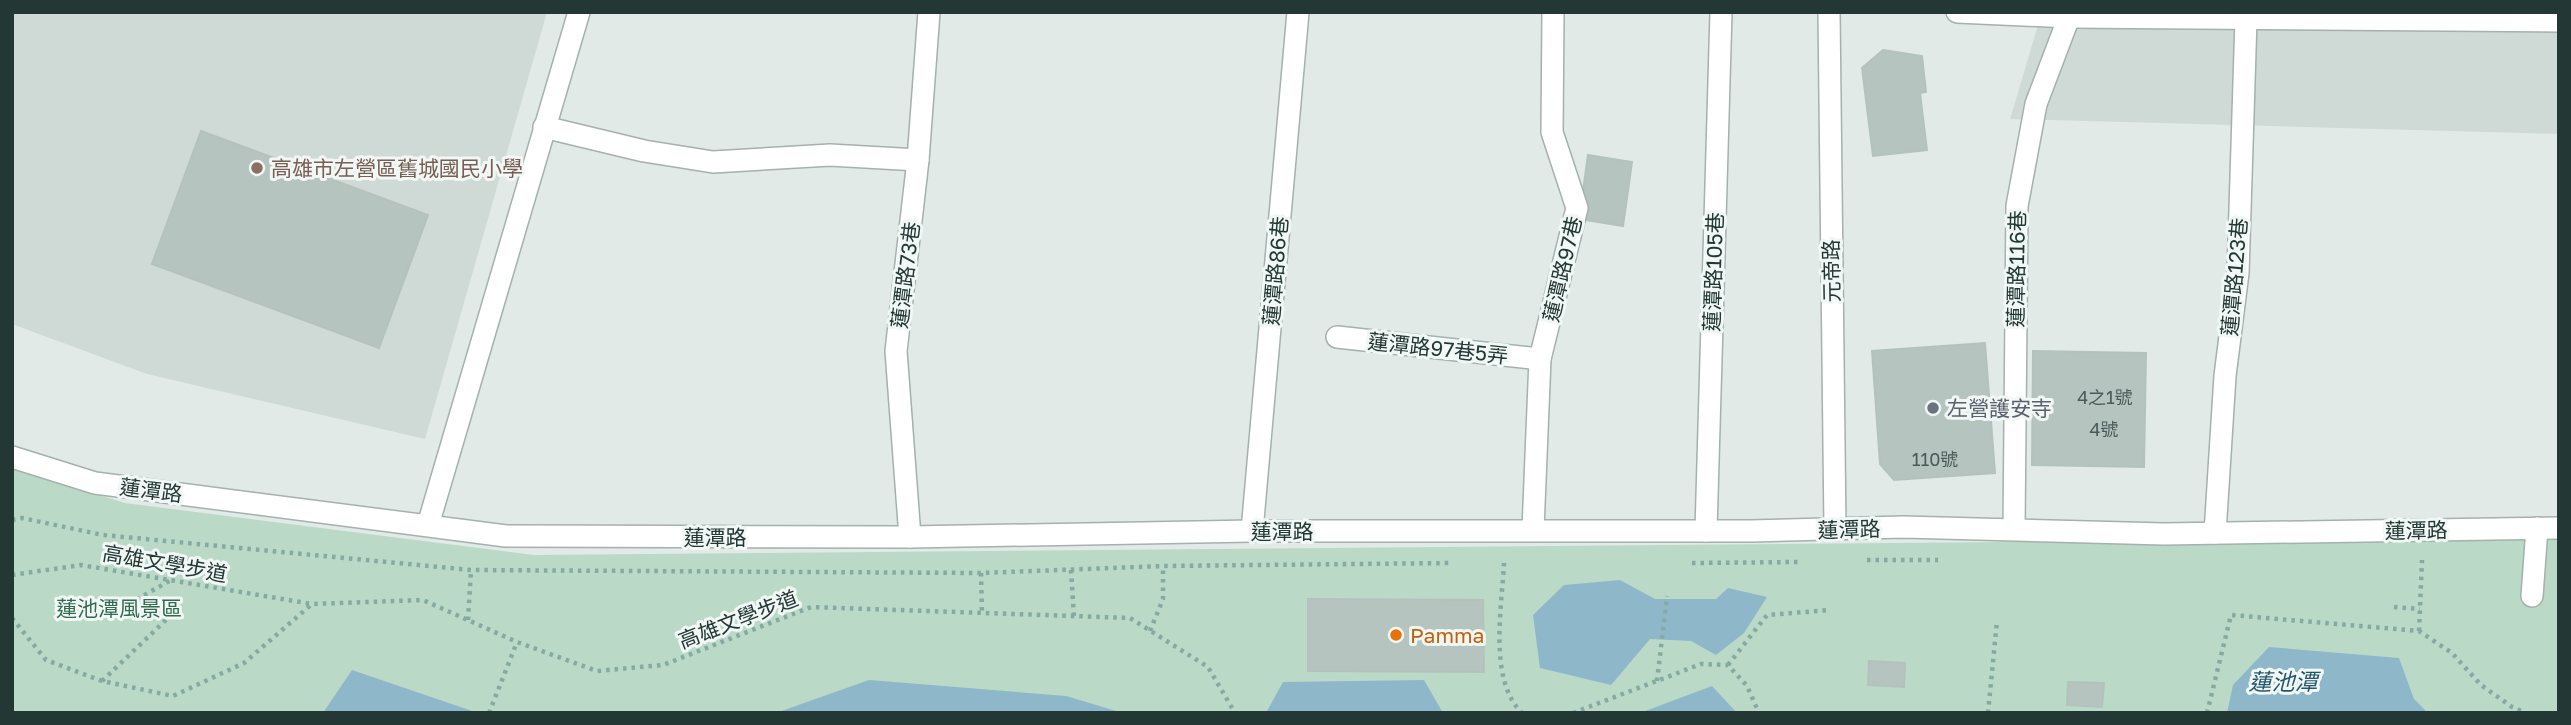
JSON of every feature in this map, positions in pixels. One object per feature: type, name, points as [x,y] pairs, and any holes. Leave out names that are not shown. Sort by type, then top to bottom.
[{"type":"street","points":[[428,525],[579,12]]},
{"type":"street","name":"蓮潭路73巷","points":[[910,537],[896,351],[918,160],[929,12]]},
{"type":"street","name":"蓮潭路86巷","points":[[1252,531],[1298,12]]},
{"type":"street","name":"蓮潭路97巷","points":[[1533,529],[1540,359],[1577,208],[1552,132],[1553,12]]},
{"type":"street","name":"蓮潭路105巷","points":[[1706,531],[1721,12]]},
{"type":"street","name":"元帝路","points":[[1829,12],[1835,530]]},
{"type":"street","points":[[1957,12],[2069,17],[2559,21]]},
{"type":"street","name":"蓮潭路116巷","points":[[2014,529],[2017,206],[2036,104],[2069,17]]},
{"type":"street","name":"蓮潭路123巷","points":[[2216,533],[2225,376],[2238,274],[2246,19]]},
{"type":"street","points":[[544,127],[644,151],[713,162],[830,155],[918,160]]},
{"type":"street","name":"蓮潭路97巷5弄","points":[[1337,337],[1540,359]]},
{"type":"street","name":"蓮潭路","points":[[12,457],[96,483],[506,537],[910,537],[1533,529],[2014,529],[2216,533],[2559,528]]},
{"type":"street","points":[[2532,596],[2537,528]]},
{"type":"path","points":[[2418,631],[2421,561]]},
{"type":"path","points":[[1504,563],[1500,677],[1513,705],[1522,713]]},
{"type":"path","name":"高雄文學步道","points":[[12,575],[81,565],[312,604],[423,600],[517,642],[597,670],[663,665],[811,607],[1130,618],[1208,667],[1235,713]]},
{"type":"path","points":[[1150,631],[1163,599],[1163,566]]},
{"type":"path","points":[[468,620],[471,570]]},
{"type":"path","points":[[1071,570],[1074,617]]},
{"type":"path","points":[[981,573],[982,614]]},
{"type":"path","points":[[102,681],[168,618],[132,602],[172,580]]},
{"type":"path","points":[[1657,681],[1667,596]]},
{"type":"path","points":[[12,618],[46,660],[102,681],[173,696],[244,663],[312,604]]},
{"type":"path","points":[[2394,607],[2420,609]]},
{"type":"path","points":[[1728,665],[1767,615],[1830,610]]},
{"type":"path","points":[[2207,713],[2231,615],[2418,631],[2452,653],[2481,685],[2512,707],[2526,713]]},
{"type":"path","points":[[1988,713],[1997,621]]},
{"type":"path","points":[[489,713],[517,642]]},
{"type":"path","points":[[1573,713],[1701,664],[1728,665],[1747,686],[1759,713]]},
{"type":"shaded area","name":"高雄市左營區舊城國民小學","points":[[12,12],[547,12],[425,439],[147,374],[12,324]]},
{"type":"shaded area","points":[[2042,12],[2559,12],[2559,134],[2010,119]]},
{"type":"green space","name":"蓮池潭風景區","points":[[12,468],[125,503],[534,555],[2559,537],[2559,713],[12,713]]},
{"type":"water","points":[[1620,580],[1655,599],[1716,599],[1728,588],[1767,597],[1744,633],[1716,655],[1691,641],[1650,639],[1611,685],[1540,668],[1533,615],[1564,585]]},
{"type":"water","name":"蓮池潭","points":[[2269,647],[2399,658],[2414,699],[2428,713],[2227,713],[2233,685]]},
{"type":"water","points":[[352,670],[478,713],[323,713]]},
{"type":"water","points":[[869,680],[1066,696],[1123,713],[776,713]]},
{"type":"water","points":[[1424,680],[1443,713],[1266,713],[1283,682]]},
{"type":"water","points":[[1712,686],[1737,713],[1640,713]]},
{"type":"building","points":[[1883,50],[1922,56],[1926,92],[1920,93],[1927,150],[1873,156],[1862,68]]},
{"type":"building","points":[[201,131],[428,215],[379,348],[152,264]]},
{"type":"building","points":[[1588,155],[1632,162],[1623,226],[1579,219]]},
{"type":"building","name":"左營護安寺","points":[[1985,343],[1995,473],[1894,480],[1880,464],[1872,351]]},
{"type":"building","points":[[2033,351],[2146,353],[2144,467],[2032,465]]},
{"type":"building","name":"Pamma","points":[[1308,599],[1483,600],[1484,672],[1308,671]]},
{"type":"building","points":[[1869,661],[1905,663],[1904,687],[1868,685]]},
{"type":"building","points":[[2068,682],[2104,683],[2102,707],[2067,705]]},
{"type":"place","name":"高雄市左營區舊城國民小學","points":[[257,168]]},
{"type":"place","name":"左營護安寺","points":[[1933,408]]},
{"type":"place","name":"Pamma","points":[[1396,635]]}]
